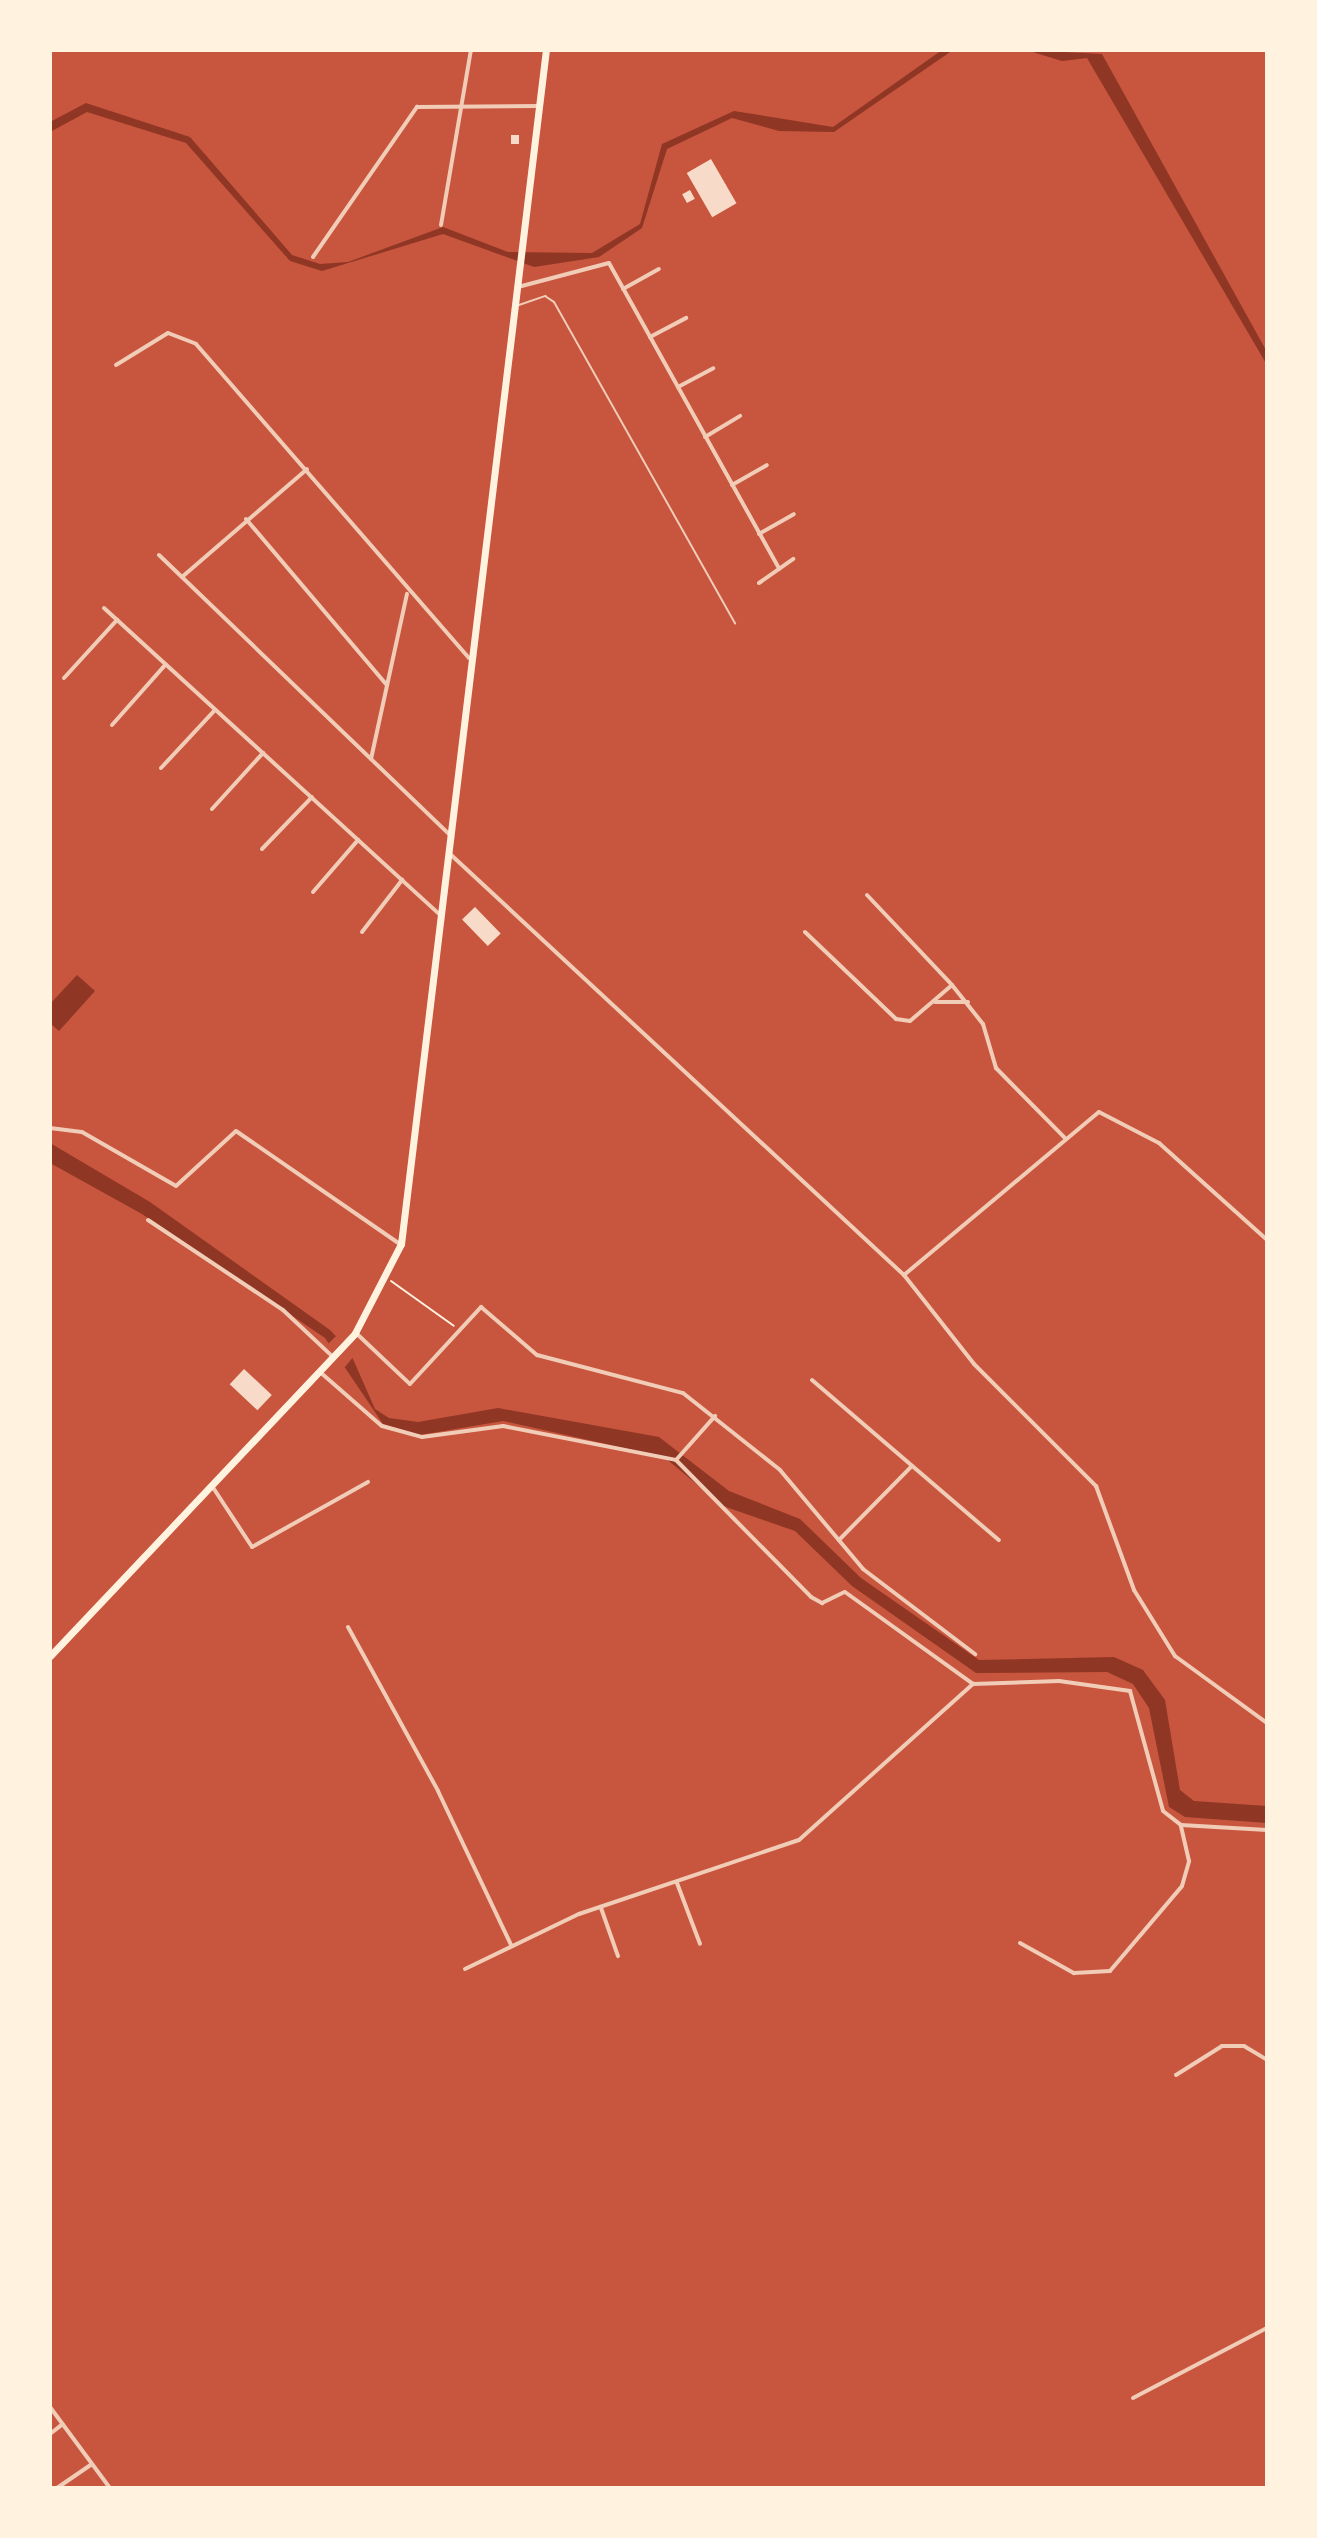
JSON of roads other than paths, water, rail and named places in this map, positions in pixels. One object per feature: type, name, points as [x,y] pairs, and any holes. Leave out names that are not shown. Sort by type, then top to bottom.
[{"type":"main road","points":[[50,1656],[353,1336],[387,1277],[401,1244],[469,658],[546,50]]},
{"type":"street","points":[[441,225],[471,50]]},
{"type":"street","points":[[313,257],[417,107],[538,106]]},
{"type":"street","points":[[515,288],[609,263],[779,569]]},
{"type":"street","points":[[623,289],[659,269]]},
{"type":"street","points":[[650,337],[686,318]]},
{"type":"street","points":[[116,365],[180,333],[307,469],[407,593],[469,658]]},
{"type":"street","points":[[678,387],[713,368]]},
{"type":"street","points":[[705,437],[740,416]]},
{"type":"street","points":[[732,485],[767,465]]},
{"type":"street","points":[[182,577],[307,469]]},
{"type":"street","points":[[759,534],[794,514]]},
{"type":"street","points":[[246,519],[387,685]]},
{"type":"street","points":[[159,555],[450,835]]},
{"type":"street","points":[[759,583],[793,559]]},
{"type":"street","points":[[371,759],[407,593]]},
{"type":"street","points":[[104,608],[441,916]]},
{"type":"street","points":[[64,678],[117,620]]},
{"type":"street","points":[[112,725],[166,664]]},
{"type":"street","points":[[161,768],[215,710]]},
{"type":"street","points":[[212,809],[263,753]]},
{"type":"street","points":[[262,849],[312,797]]},
{"type":"street","points":[[313,892],[358,840]]},
{"type":"street","points":[[447,852],[904,1275],[974,1364],[1096,1486],[1134,1590],[1175,1656],[1267,1723]]},
{"type":"street","points":[[362,932],[402,880]]},
{"type":"street","points":[[867,895],[968,1002],[996,1068],[1064,1137]]},
{"type":"street","points":[[805,932],[896,1019],[910,1021],[952,985]]},
{"type":"street","points":[[935,1002],[968,1002]]},
{"type":"street","points":[[904,1275],[1064,1137],[1099,1112],[1130,1123],[1267,1240]]},
{"type":"street","points":[[50,1128],[82,1132],[176,1186],[236,1131],[401,1244]]},
{"type":"street","points":[[148,1220],[283,1310],[334,1357]]},
{"type":"street","points":[[353,1336],[410,1384],[481,1307],[537,1355],[683,1393],[780,1470],[863,1569],[975,1654]]},
{"type":"street","points":[[320,1372],[382,1426],[422,1437],[503,1426],[676,1460],[811,1597],[822,1603],[845,1592],[973,1684],[1059,1681],[1130,1691],[1153,1794],[1181,1825],[1189,1861],[1182,1886],[1110,1971],[1074,1973],[1020,1943]]},
{"type":"street","points":[[812,1380],[999,1540]]},
{"type":"street","points":[[676,1460],[715,1416]]},
{"type":"street","points":[[839,1540],[912,1466]]},
{"type":"street","points":[[211,1484],[252,1547],[368,1482]]},
{"type":"street","points":[[348,1627],[438,1791],[511,1945]]},
{"type":"street","points":[[465,1969],[511,1945],[601,1908],[799,1840],[973,1684]]},
{"type":"street","points":[[1181,1825],[1267,1830]]},
{"type":"street","points":[[677,1883],[700,1944]]},
{"type":"street","points":[[601,1908],[618,1956]]},
{"type":"street","points":[[1176,2075],[1222,2046],[1244,2046],[1267,2060]]},
{"type":"street","points":[[1133,2398],[1267,2328]]},
{"type":"street","points":[[50,2407],[110,2488]]},
{"type":"street","points":[[50,2434],[63,2424]]},
{"type":"street","points":[[57,2488],[92,2464]]},
{"type":"lane","points":[[514,307],[545,296],[554,302],[735,623]]}]
